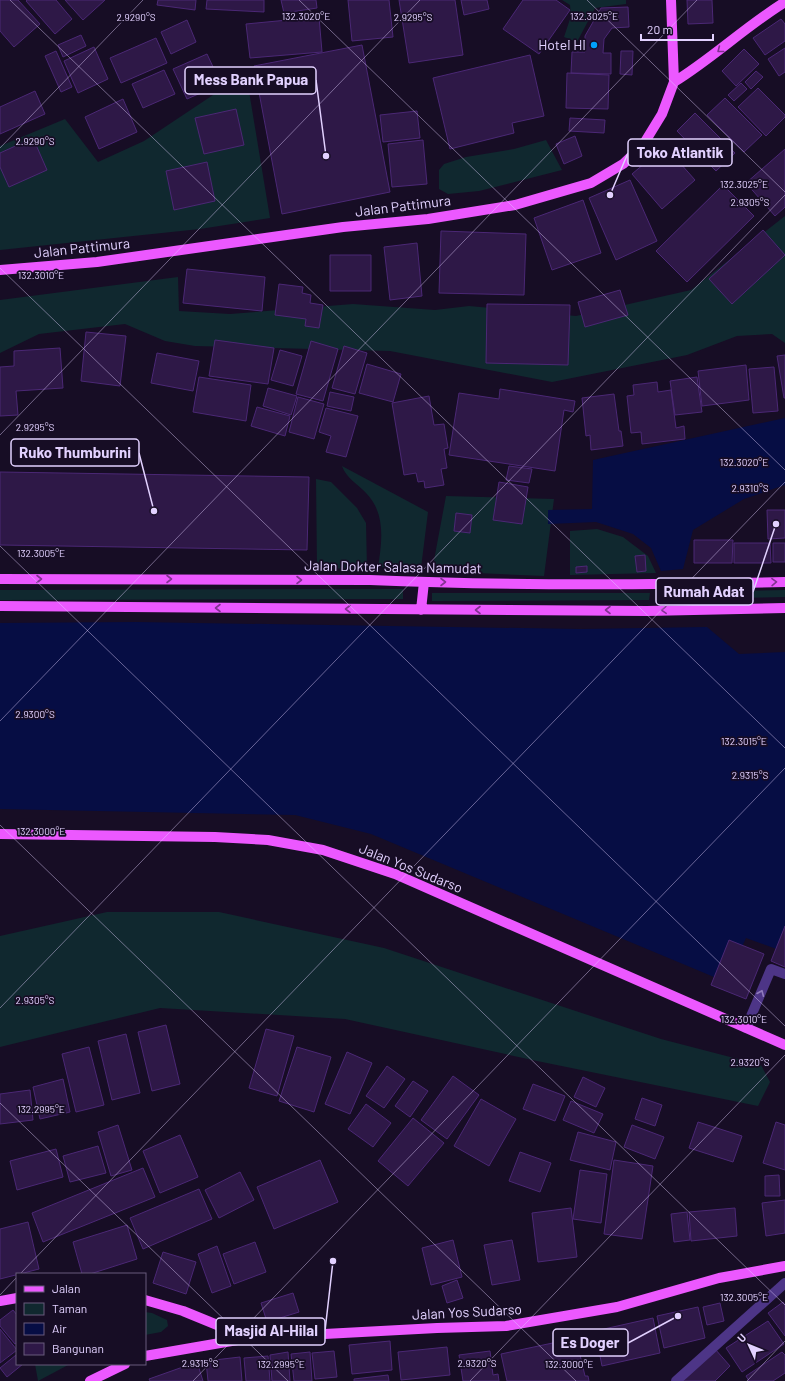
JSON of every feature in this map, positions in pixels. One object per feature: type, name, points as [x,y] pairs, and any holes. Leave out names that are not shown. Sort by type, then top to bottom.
[{"type":"main road","name":"Jalan Pattimura","points":[[0,270],[97,262],[343,227],[428,219],[515,205],[591,183],[623,164],[643,144],[662,114],[674,82],[670,0]]},
{"type":"main road","points":[[674,82],[717,53],[757,19],[785,2]]},
{"type":"main road","name":"Jalan Dokter Salasa Namudat","points":[[0,579],[362,580],[424,582],[679,584],[785,582]]},
{"type":"main road","points":[[421,610],[424,582]]},
{"type":"main road","points":[[0,606],[647,611],[680,609],[785,608]]},
{"type":"main road","name":"Jalan Yos Sudarso","points":[[0,834],[215,837],[268,840],[323,850],[394,874],[785,1044]]},
{"type":"main road","name":"Jalan Yos Sudarso","points":[[146,1356],[249,1338],[429,1328],[506,1326],[617,1307],[719,1278],[785,1266]]},
{"type":"main road","points":[[0,1301],[16,1298]]},
{"type":"main road","points":[[146,1300],[183,1311],[249,1338]]},
{"type":"main road","points":[[90,1381],[123,1365]]},
{"type":"street","points":[[746,1028],[771,969],[785,974]]},
{"type":"street","points":[[676,1381],[785,1283]]},
{"type":"green space","points":[[562,0],[626,0],[626,4],[595,8],[577,42],[564,37],[571,16],[570,5]]},
{"type":"green space","points":[[246,73],[270,218],[200,229],[0,250],[0,146],[65,119],[98,162],[144,141]]},
{"type":"green space","points":[[546,140],[562,170],[479,191],[448,194],[439,189],[439,170],[444,164],[466,157],[514,149]]},
{"type":"green space","points":[[785,216],[785,343],[772,334],[737,336],[687,355],[552,382],[390,351],[195,346],[165,341],[125,324],[39,334],[0,353],[0,300],[178,277],[179,311],[230,314],[353,304],[435,310],[469,306],[576,316],[691,290]]},
{"type":"green space","points":[[342,466],[428,512],[421,568],[378,567],[381,548],[381,528],[377,509],[363,490],[349,477]]},
{"type":"green space","points":[[316,479],[331,482],[357,508],[366,523],[367,569],[317,568]]},
{"type":"green space","points":[[446,496],[554,499],[544,576],[432,571]]},
{"type":"green space","points":[[597,529],[623,537],[648,556],[656,573],[570,575],[570,531]]},
{"type":"green space","points":[[403,589],[403,599],[0,600],[0,590]]},
{"type":"green space","points":[[785,590],[785,597],[682,599],[681,592]]},
{"type":"green space","points":[[432,593],[650,593],[649,600],[432,601]]},
{"type":"green space","points":[[107,912],[219,912],[384,948],[661,1039],[761,1065],[770,1082],[758,1106],[537,1061],[345,1019],[160,1008],[0,1047],[0,936]]},
{"type":"green space","points":[[146,1312],[152,1313],[167,1320],[168,1326],[161,1332],[146,1335]]},
{"type":"green space","points":[[35,1365],[68,1365],[38,1381]]},
{"type":"water","points":[[785,418],[785,485],[744,499],[693,530],[683,569],[661,571],[651,548],[633,534],[596,522],[548,524],[548,510],[592,509],[593,460]]},
{"type":"water","points":[[136,622],[581,629],[707,627],[739,654],[785,652],[785,952],[746,938],[726,982],[371,834],[295,815],[0,809],[0,623]]},
{"type":"building","points":[[0,0],[18,0],[40,24],[14,47],[0,31]]},
{"type":"building","points":[[56,0],[72,19],[55,34],[26,1]]},
{"type":"building","points":[[65,0],[105,0],[83,20]]},
{"type":"building","points":[[158,0],[196,0],[195,10],[157,5]]},
{"type":"building","points":[[207,0],[264,0],[264,12],[206,9]]},
{"type":"building","points":[[281,0],[316,0],[317,8],[284,13]]},
{"type":"building","points":[[348,0],[389,0],[393,37],[352,41]]},
{"type":"building","points":[[399,0],[455,0],[463,55],[409,63]]},
{"type":"building","points":[[461,0],[487,0],[489,9],[464,15]]},
{"type":"building","points":[[523,0],[556,0],[570,10],[539,54],[503,29]]},
{"type":"building","points":[[687,0],[712,0],[713,23],[688,24]]},
{"type":"building","name":"Hotel HI","points":[[628,7],[629,27],[612,28],[604,39],[603,53],[611,53],[611,74],[571,73],[572,52],[585,52],[585,36],[601,8]]},
{"type":"building","points":[[319,17],[322,52],[250,58],[246,24]]},
{"type":"building","points":[[781,19],[785,24],[785,41],[765,55],[753,38]]},
{"type":"building","points":[[187,20],[196,42],[171,54],[161,32]]},
{"type":"building","points":[[81,35],[86,46],[63,57],[58,45]]},
{"type":"building","points":[[156,38],[167,63],[121,83],[110,58]]},
{"type":"building","points":[[362,45],[390,192],[282,214],[254,66]]},
{"type":"building","points":[[94,47],[108,79],[78,93],[64,61]]},
{"type":"building","points":[[785,48],[785,72],[779,76],[768,59]]},
{"type":"building","points":[[744,49],[759,64],[736,86],[722,71]]},
{"type":"building","points":[[56,51],[72,87],[61,92],[45,56]]},
{"type":"building","points":[[621,51],[633,51],[632,75],[620,74]]},
{"type":"building","points":[[207,54],[221,84],[187,99],[173,69]]},
{"type":"building","points":[[530,55],[544,116],[512,123],[514,133],[450,149],[433,78]]},
{"type":"building","points":[[164,70],[175,94],[143,108],[132,84]]},
{"type":"building","points":[[756,71],[763,77],[751,89],[745,82]]},
{"type":"building","points":[[567,73],[609,75],[608,109],[566,108]]},
{"type":"building","points":[[741,83],[747,89],[734,101],[728,95]]},
{"type":"building","points":[[758,88],[785,115],[785,117],[766,136],[738,107]]},
{"type":"building","points":[[35,91],[45,114],[0,134],[0,107]]},
{"type":"building","points":[[725,98],[762,135],[744,152],[707,115]]},
{"type":"building","points":[[123,99],[137,132],[99,149],[85,117]]},
{"type":"building","points":[[236,109],[244,145],[204,154],[195,118]]},
{"type":"building","points":[[417,111],[420,138],[383,142],[380,115]]},
{"type":"building","points":[[695,113],[735,153],[716,171],[677,131]]},
{"type":"building","points":[[570,118],[605,120],[604,133],[569,131]]},
{"type":"building","points":[[575,136],[582,156],[564,164],[556,144]]},
{"type":"building","points":[[33,138],[47,170],[9,187],[0,167],[0,153]]},
{"type":"building","points":[[423,140],[427,184],[392,187],[388,144]]},
{"type":"building","points":[[665,146],[695,180],[662,209],[632,174]]},
{"type":"building","points":[[785,149],[785,207],[775,216],[746,183]]},
{"type":"building","points":[[207,162],[215,201],[174,210],[166,171]]},
{"type":"building","points":[[630,180],[657,241],[616,260],[589,198]]},
{"type":"building","points":[[723,185],[754,216],[687,282],[656,251]]},
{"type":"building","points":[[583,200],[601,253],[552,270],[534,218]]},
{"type":"building","points":[[763,230],[785,255],[732,304],[709,279]]},
{"type":"building","points":[[441,231],[526,234],[524,295],[439,293]]},
{"type":"building","points":[[417,243],[422,296],[390,300],[384,247]]},
{"type":"building","points":[[330,255],[371,255],[371,291],[330,291]]},
{"type":"building","points":[[187,269],[265,277],[262,311],[183,303]]},
{"type":"building","points":[[279,284],[303,287],[302,293],[311,295],[310,303],[323,305],[319,328],[305,326],[306,319],[275,315]]},
{"type":"building","points":[[620,290],[628,315],[585,327],[578,302]]},
{"type":"building","points":[[487,304],[570,305],[568,365],[486,363]]},
{"type":"building","points":[[86,332],[126,336],[120,386],[81,381]]},
{"type":"building","points":[[215,340],[274,348],[268,384],[209,376]]},
{"type":"building","points":[[311,341],[338,349],[323,401],[296,394]]},
{"type":"building","points":[[344,346],[367,353],[355,394],[332,388]]},
{"type":"building","points":[[60,348],[63,388],[16,391],[18,415],[0,416],[0,367],[14,366],[14,351]]},
{"type":"building","points":[[280,350],[302,356],[293,386],[271,380]]},
{"type":"building","points":[[157,353],[199,361],[193,391],[151,383]]},
{"type":"building","points":[[785,355],[785,398],[784,398],[777,356]]},
{"type":"building","points":[[367,364],[401,374],[393,402],[359,393]]},
{"type":"building","points":[[746,365],[749,400],[702,406],[698,371]]},
{"type":"building","points":[[774,367],[778,411],[753,413],[749,369]]},
{"type":"building","points":[[199,377],[251,385],[246,421],[193,412]]},
{"type":"building","points":[[697,377],[702,412],[675,415],[670,381]]},
{"type":"building","points":[[657,382],[658,392],[671,390],[676,428],[684,426],[685,439],[642,444],[641,432],[631,433],[627,396],[634,395],[633,385]]},
{"type":"building","points":[[268,388],[297,396],[291,415],[263,406]]},
{"type":"building","points":[[500,389],[575,401],[573,412],[564,410],[555,471],[449,455],[459,393],[499,399]]},
{"type":"building","points":[[330,392],[354,397],[351,411],[327,406]]},
{"type":"building","points":[[614,394],[619,431],[621,431],[623,446],[591,450],[590,435],[586,436],[582,398]]},
{"type":"building","points":[[429,396],[434,425],[444,424],[448,448],[444,449],[447,468],[441,469],[444,485],[425,488],[424,481],[418,482],[416,473],[404,475],[392,403]]},
{"type":"building","points":[[298,397],[324,404],[314,439],[289,432]]},
{"type":"building","points":[[257,407],[290,416],[285,436],[251,426]]},
{"type":"building","points":[[326,408],[358,416],[346,457],[326,452],[331,436],[319,432]]},
{"type":"building","points":[[509,466],[532,469],[529,483],[506,480]]},
{"type":"building","points":[[0,472],[309,477],[307,550],[0,545]]},
{"type":"building","points":[[499,482],[528,487],[522,524],[493,520]]},
{"type":"building","points":[[767,510],[785,510],[785,538],[768,539]]},
{"type":"building","points":[[456,513],[472,515],[470,533],[454,531]]},
{"type":"building","points":[[694,540],[733,540],[732,563],[694,563]]},
{"type":"building","points":[[734,543],[770,543],[771,563],[734,563]]},
{"type":"building","points":[[773,543],[785,543],[785,562],[773,562]]},
{"type":"building","points":[[645,555],[646,571],[637,572],[635,556]]},
{"type":"building","points":[[587,566],[587,572],[576,573],[576,567]]},
{"type":"building","points":[[785,926],[785,967],[771,961]]},
{"type":"building","points":[[729,940],[764,954],[746,999],[711,985]]},
{"type":"building","points":[[166,1025],[180,1084],[152,1091],[138,1032]]},
{"type":"building","points":[[266,1029],[294,1036],[277,1096],[249,1088]]},
{"type":"building","points":[[126,1034],[140,1093],[112,1100],[98,1041]]},
{"type":"building","points":[[89,1047],[104,1105],[76,1112],[62,1054]]},
{"type":"building","points":[[297,1047],[331,1057],[314,1112],[279,1101]]},
{"type":"building","points":[[347,1052],[372,1063],[350,1114],[325,1104]]},
{"type":"building","points":[[387,1066],[405,1079],[384,1108],[366,1096]]},
{"type":"building","points":[[453,1076],[479,1095],[447,1139],[421,1120]]},
{"type":"building","points":[[583,1077],[605,1088],[596,1107],[574,1097]]},
{"type":"building","points":[[63,1079],[70,1112],[40,1119],[33,1087]]},
{"type":"building","points":[[413,1081],[428,1091],[410,1117],[395,1106]]},
{"type":"building","points":[[533,1084],[565,1096],[555,1121],[523,1109]]},
{"type":"building","points":[[30,1090],[33,1120],[0,1124],[0,1094]]},
{"type":"building","points":[[642,1098],[662,1105],[655,1126],[635,1119]]},
{"type":"building","points":[[481,1099],[516,1119],[489,1166],[454,1146]]},
{"type":"building","points":[[571,1101],[603,1114],[594,1133],[563,1120]]},
{"type":"building","points":[[366,1104],[391,1123],[373,1147],[348,1129]]},
{"type":"building","points":[[413,1118],[444,1143],[408,1186],[378,1161]]},
{"type":"building","points":[[698,1122],[742,1136],[733,1162],[689,1148]]},
{"type":"building","points":[[776,1122],[785,1125],[785,1170],[763,1163]]},
{"type":"building","points":[[118,1125],[132,1170],[111,1176],[98,1132]]},
{"type":"building","points":[[632,1125],[664,1137],[655,1159],[624,1147]]},
{"type":"building","points":[[578,1132],[616,1142],[610,1170],[570,1160]]},
{"type":"building","points":[[180,1135],[198,1177],[160,1193],[143,1151]]},
{"type":"building","points":[[98,1146],[106,1173],[70,1182],[63,1156]]},
{"type":"building","points":[[56,1149],[63,1177],[17,1190],[10,1161]]},
{"type":"building","points":[[520,1152],[551,1163],[540,1192],[509,1181]]},
{"type":"building","points":[[320,1160],[338,1202],[274,1229],[257,1187]]},
{"type":"building","points":[[614,1160],[653,1166],[642,1239],[604,1234]]},
{"type":"building","points":[[143,1168],[155,1197],[43,1242],[32,1213]]},
{"type":"building","points":[[580,1170],[607,1174],[601,1223],[573,1219]]},
{"type":"building","points":[[240,1172],[254,1200],[219,1218],[205,1190]]},
{"type":"building","points":[[779,1175],[780,1196],[765,1196],[765,1176]]},
{"type":"building","points":[[199,1189],[212,1219],[143,1249],[130,1218]]},
{"type":"building","points":[[785,1200],[785,1233],[766,1236],[762,1203]]},
{"type":"building","points":[[571,1208],[577,1257],[538,1262],[532,1213]]},
{"type":"building","points":[[735,1208],[737,1236],[691,1241],[689,1212]]},
{"type":"building","points":[[687,1212],[690,1240],[674,1242],[671,1214]]},
{"type":"building","points":[[28,1222],[39,1269],[23,1273],[16,1273],[16,1275],[0,1279],[0,1229]]},
{"type":"building","points":[[127,1225],[137,1259],[93,1273],[82,1273],[73,1242]]},
{"type":"building","points":[[453,1240],[462,1277],[431,1285],[422,1248]]},
{"type":"building","points":[[512,1240],[520,1280],[492,1285],[484,1245]]},
{"type":"building","points":[[255,1242],[266,1272],[234,1284],[223,1254]]},
{"type":"building","points":[[217,1246],[231,1286],[212,1293],[198,1254]]},
{"type":"building","points":[[163,1252],[196,1262],[186,1294],[153,1283]]},
{"type":"building","points":[[457,1280],[463,1298],[447,1303],[442,1286]]},
{"type":"building","points":[[293,1293],[299,1312],[267,1322],[261,1303]]},
{"type":"building","points":[[783,1302],[785,1305],[785,1336],[768,1313]]},
{"type":"building","points":[[720,1303],[724,1321],[707,1325],[703,1307]]},
{"type":"building","points":[[698,1307],[705,1338],[664,1348],[657,1316]]},
{"type":"building","points":[[13,1310],[16,1314],[16,1344],[0,1326],[0,1320]]},
{"type":"building","points":[[653,1318],[660,1353],[602,1366],[595,1331]]},
{"type":"building","points":[[768,1321],[784,1344],[742,1372],[726,1348]]},
{"type":"building","points":[[0,1329],[16,1351],[0,1363]]},
{"type":"building","points":[[576,1338],[585,1376],[588,1376],[589,1381],[507,1381],[501,1354]]},
{"type":"building","points":[[390,1341],[392,1370],[352,1374],[349,1345]]},
{"type":"building","points":[[447,1347],[450,1375],[401,1380],[398,1352]]},
{"type":"building","points":[[715,1349],[730,1366],[715,1381],[681,1381]]},
{"type":"building","points":[[334,1351],[337,1377],[315,1379],[312,1353]]},
{"type":"building","points":[[490,1351],[493,1375],[498,1374],[499,1381],[463,1381],[459,1355]]},
{"type":"building","points":[[288,1352],[290,1381],[272,1381],[270,1355]]},
{"type":"building","points":[[310,1352],[312,1381],[294,1381],[291,1354]]},
{"type":"building","points":[[782,1352],[785,1355],[785,1373],[773,1381],[749,1381],[746,1376]]},
{"type":"building","points":[[16,1355],[16,1365],[22,1365],[7,1377],[0,1368]]},
{"type":"building","points":[[268,1356],[270,1381],[246,1381],[244,1358]]},
{"type":"building","points":[[240,1357],[242,1381],[208,1381],[206,1361]]},
{"type":"building","points":[[197,1362],[203,1381],[150,1381],[149,1379]]},
{"type":"building","points":[[388,1375],[389,1381],[354,1381],[354,1379]]},
{"type":"place","name":"Hotel HI","points":[[594,45]]},
{"type":"place","name":"Mess Bank Papua","points":[[326,156]]},
{"type":"place","name":"Toko Atlantik","points":[[610,195]]},
{"type":"place","name":"Ruko Thumburini","points":[[154,511]]},
{"type":"place","name":"Rumah Adat","points":[[776,524]]},
{"type":"place","name":"Masjid Al-Hilal","points":[[333,1261]]},
{"type":"place","name":"Es Doger","points":[[678,1316]]}]
